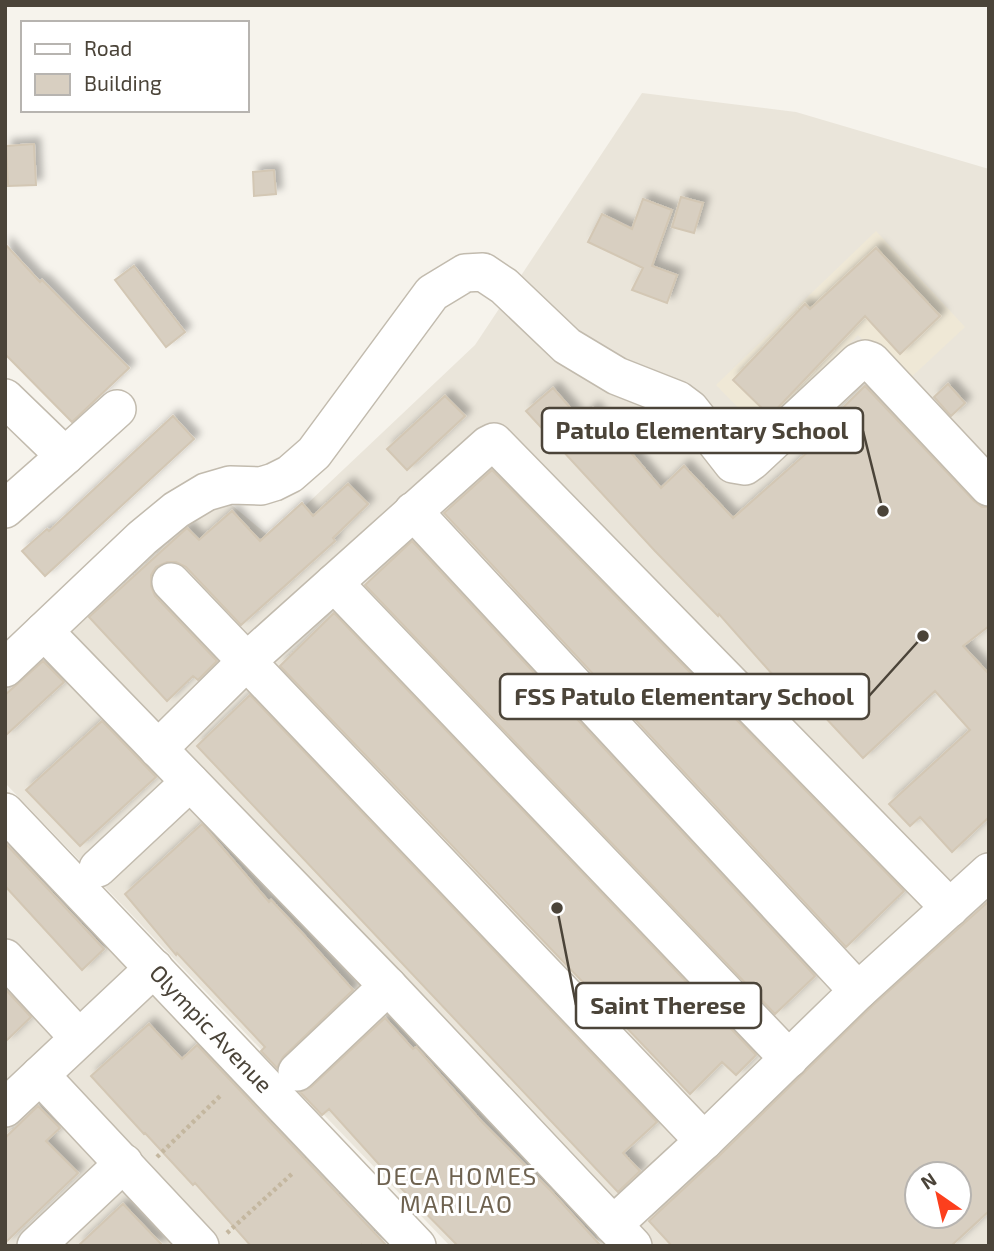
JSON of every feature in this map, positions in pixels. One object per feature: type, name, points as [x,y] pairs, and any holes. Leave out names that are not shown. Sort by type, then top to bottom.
[{"type":"street","points":[[5,668],[142,538],[176,510],[206,492],[230,485],[261,486],[290,474],[314,453],[432,293],[465,273],[482,272],[505,286],[567,346],[617,376],[678,400],[690,409],[733,464],[738,466],[752,461],[858,362],[865,359],[872,361],[989,487]]},
{"type":"street","points":[[5,398],[65,456]]},
{"type":"street","points":[[5,509],[117,409]]},
{"type":"street","points":[[158,749],[247,661],[413,511],[494,442],[950,908]]},
{"type":"street","points":[[413,511],[858,991]]},
{"type":"street","points":[[171,582],[705,1141]]},
{"type":"street","points":[[334,583],[789,1059]]},
{"type":"street","points":[[44,631],[388,986],[623,1235],[705,1141],[858,991],[989,872]]},
{"type":"street","points":[[98,868],[190,782]]},
{"type":"street","name":"Olympic Avenue","points":[[5,812],[417,1246]]},
{"type":"street","points":[[5,958],[79,1038]]},
{"type":"street","points":[[5,1108],[154,968]]},
{"type":"street","points":[[297,1072],[388,986]]},
{"type":"street","points":[[40,1075],[130,1170],[212,1241]]},
{"type":"street","points":[[36,1246],[130,1170]]},
{"type":"path","points":[[130,1170],[220,1096]]},
{"type":"path","points":[[212,1241],[294,1172]]},
{"type":"shaded area","points":[[642,93],[796,112],[989,169],[989,1246],[450,1246],[5,783],[5,682],[172,522],[221,496],[271,538],[475,345]]},
{"type":"shaded area","points":[[876,231],[965,327],[906,382],[858,335],[762,432],[716,385]]},
{"type":"shaded area","points":[[5,832],[387,1246],[5,1246]]},
{"type":"building","points":[[34,144],[36,185],[8,186],[6,146]]},
{"type":"building","points":[[274,170],[276,194],[254,196],[253,172]]},
{"type":"building","points":[[681,197],[703,203],[694,233],[672,227]]},
{"type":"building","points":[[643,199],[672,210],[652,266],[677,275],[667,303],[632,290],[643,268],[588,242],[602,214],[632,229]]},
{"type":"building","points":[[5,244],[40,282],[42,280],[129,368],[72,422],[5,354]]},
{"type":"building","points":[[876,248],[940,316],[900,354],[865,316],[770,416],[733,380],[805,304],[810,309]]},
{"type":"building","points":[[134,266],[185,332],[166,347],[115,280]]},
{"type":"building","points":[[948,384],[965,403],[951,416],[934,397]]},
{"type":"building","points":[[865,386],[974,501],[982,507],[989,507],[989,626],[963,646],[989,674],[989,817],[952,852],[920,817],[910,826],[889,804],[970,730],[935,691],[863,758],[795,685],[788,692],[719,614],[718,616],[655,551],[526,411],[553,388],[580,419],[593,408],[661,488],[684,466],[733,518],[809,451],[804,446]]},
{"type":"building","points":[[445,396],[465,416],[407,470],[387,449]]},
{"type":"building","points":[[173,416],[194,439],[45,576],[22,551],[47,529],[49,531]]},
{"type":"building","points":[[492,470],[904,891],[846,947],[444,513]]},
{"type":"building","points":[[348,484],[368,504],[333,538],[335,541],[241,625],[186,567],[176,562],[167,562],[156,567],[151,575],[155,596],[217,661],[198,680],[193,676],[167,701],[89,617],[187,528],[199,540],[232,511],[260,541],[302,503],[313,516]]},
{"type":"building","points":[[412,541],[815,976],[775,1014],[365,585]]},
{"type":"building","points":[[334,613],[756,1055],[736,1075],[722,1062],[690,1094],[280,666]]},
{"type":"building","points":[[43,661],[64,682],[5,736],[5,695]]},
{"type":"building","points":[[250,695],[657,1122],[623,1153],[640,1171],[618,1192],[197,746]]},
{"type":"building","points":[[102,721],[156,777],[80,846],[26,790]]},
{"type":"building","points":[[202,824],[269,902],[271,900],[353,990],[283,1057],[277,1068],[261,1051],[265,1047],[177,953],[176,955],[125,894]]},
{"type":"building","points":[[5,843],[104,949],[82,970],[5,886]]},
{"type":"building","points":[[989,901],[989,1211],[973,1226],[973,1160],[903,1160],[903,1230],[968,1230],[951,1246],[672,1246],[649,1221],[872,1006]]},
{"type":"building","points":[[5,989],[31,1017],[5,1042]]},
{"type":"building","points":[[385,1018],[413,1049],[416,1047],[482,1122],[601,1246],[458,1246],[329,1109],[322,1115],[300,1092],[311,1087]]},
{"type":"building","points":[[149,1024],[182,1059],[197,1045],[387,1246],[251,1246],[195,1183],[193,1185],[91,1076]]},
{"type":"building","points":[[38,1106],[60,1128],[46,1141],[78,1173],[5,1243],[5,1138]]},
{"type":"building","points":[[123,1204],[163,1246],[78,1246],[110,1216]]},
{"type":"place","name":"Patulo Elementary School","points":[[883,511]]},
{"type":"place","name":"FSS Patulo Elementary School","points":[[923,636]]},
{"type":"place","name":"Saint Therese","points":[[557,908]]},
{"type":"district","name":"DECA HOMES MARILAO","points":[[457,1191]]}]
